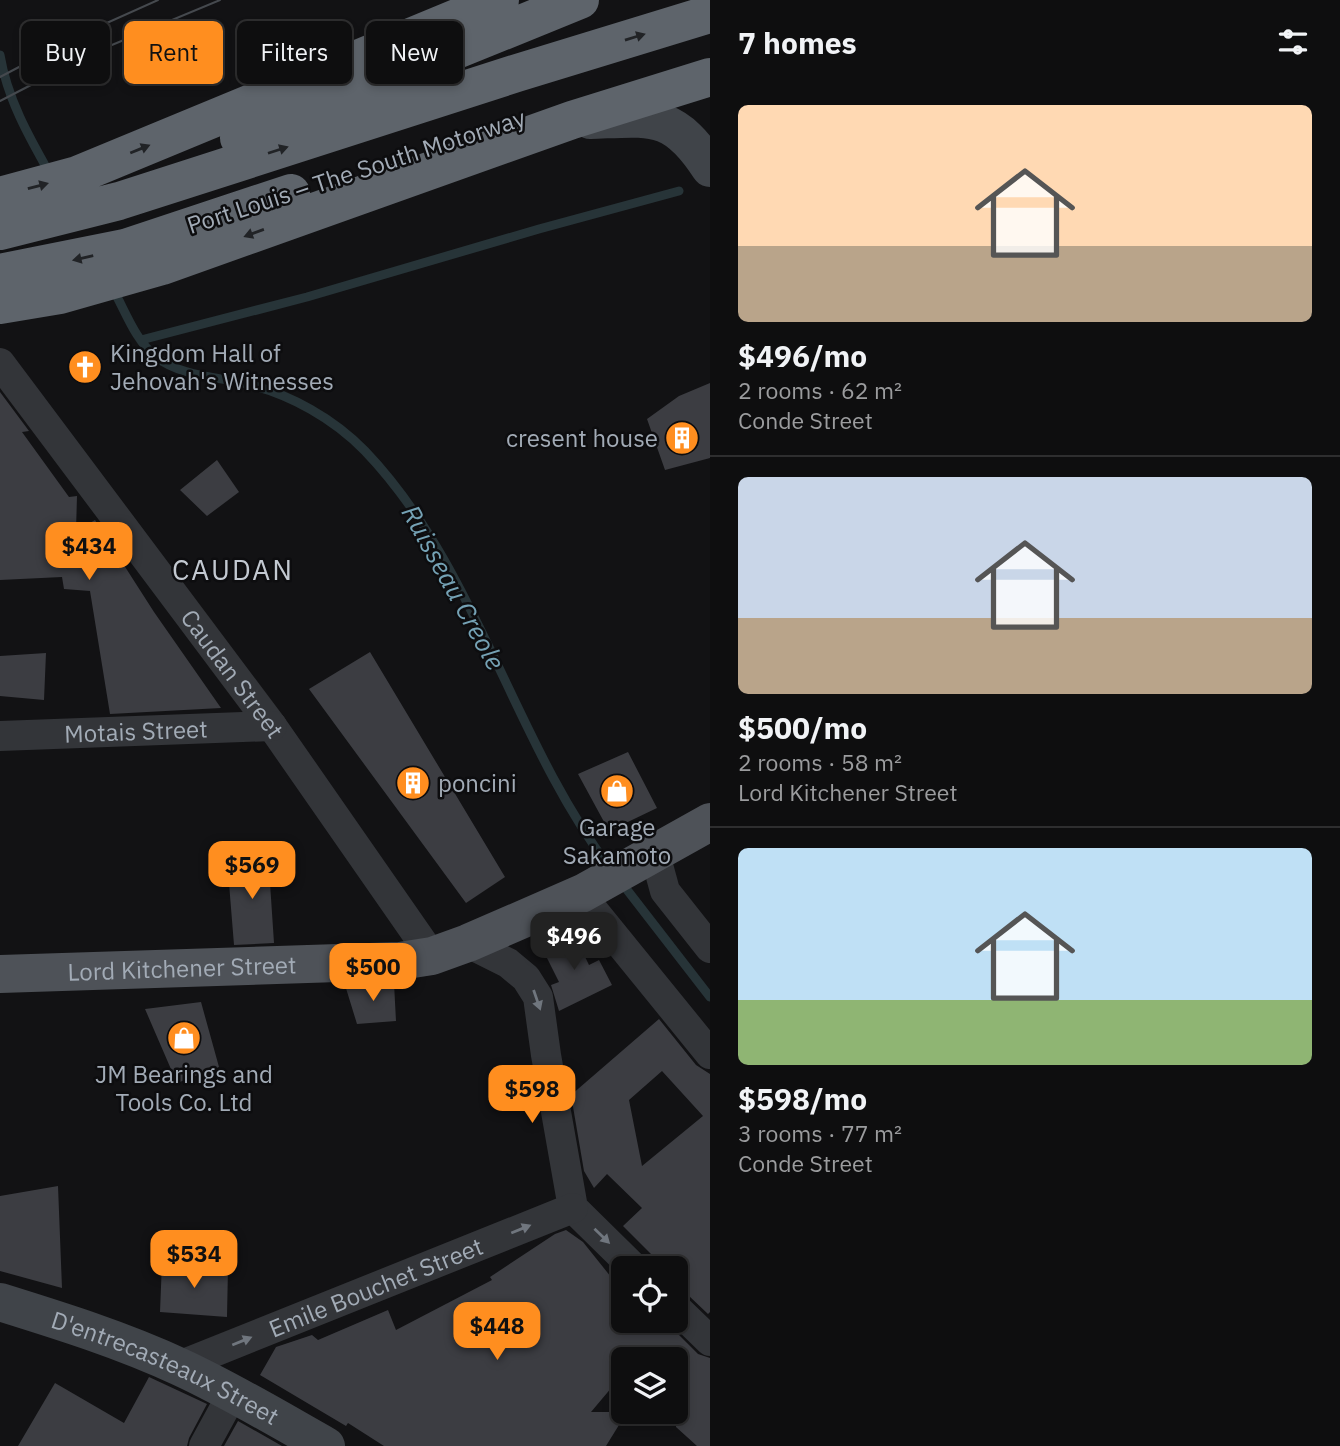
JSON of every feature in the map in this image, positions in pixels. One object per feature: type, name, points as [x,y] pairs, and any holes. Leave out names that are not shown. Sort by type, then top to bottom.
[{"type":"highway","points":[[0,196],[77,175],[500,0]]},
{"type":"highway","points":[[127,199],[182,163],[252,132],[580,0]]},
{"type":"highway","name":"Port Louis – The South Motorway","points":[[0,231],[127,199],[710,14]]},
{"type":"highway","name":"Port Louis – The South Motorway","points":[[0,274],[125,248],[155,253],[478,132],[603,89],[710,58]]},
{"type":"highway","points":[[0,304],[60,295],[155,253],[710,77]]},
{"type":"main road","name":"Lord Kitchener Street","points":[[0,974],[400,961],[432,956],[468,943],[596,886],[710,822]]},
{"type":"street","points":[[572,120],[649,119],[673,125],[696,147],[710,168]]},
{"type":"street","name":"Caudan Street","points":[[0,363],[272,726],[432,956]]},
{"type":"street","name":"Motais Street","points":[[0,736],[272,726]]},
{"type":"street","points":[[647,856],[656,858],[665,891],[710,948]]},
{"type":"street","points":[[596,886],[593,910],[710,1054]]},
{"type":"street","points":[[468,943],[508,963],[526,978],[538,997],[573,1208],[622,1256]]},
{"type":"street","name":"Emile Bouchet Street","points":[[179,1366],[573,1208]]},
{"type":"street","name":"D'entrecasteaux Street","points":[[0,1302],[97,1332],[179,1366],[326,1446]]},
{"type":"street","points":[[688,1320],[710,1341]]},
{"type":"street","points":[[204,1446],[233,1393]]},
{"type":"building","name":"cresent house","points":[[710,383],[710,458],[665,470],[647,419],[679,396]]},
{"type":"building","points":[[0,392],[29,431],[22,432],[69,497],[77,496],[76,531],[95,520],[154,612],[221,708],[110,714],[90,591],[64,589],[62,577],[0,580]]},
{"type":"building","points":[[217,460],[239,492],[207,516],[180,490]]},
{"type":"building","name":"poncini","points":[[370,652],[505,877],[466,903],[309,689]]},
{"type":"building","points":[[46,653],[44,700],[0,696],[0,656]]},
{"type":"building","name":"Garage Sakamoto","points":[[628,752],[657,808],[609,831],[578,774]]},
{"type":"building","points":[[268,853],[274,943],[234,945],[228,871],[239,871],[238,855]]},
{"type":"building","points":[[573,932],[589,965],[599,960],[612,985],[559,1011],[551,985],[559,982],[542,948]]},
{"type":"building","points":[[394,983],[396,1021],[357,1024],[345,985]]},
{"type":"building","name":"JM Bearings and Tools Co. Ltd","points":[[201,1002],[219,1067],[177,1083],[145,1009]]},
{"type":"building","points":[[659,1019],[696,1065],[710,1074],[708,1314],[688,1295],[688,1256],[653,1256],[623,1226],[642,1208],[607,1174],[594,1188],[584,1171],[571,1095]],"holes":[[[662,1071],[703,1116],[642,1166],[629,1100]]]},
{"type":"building","points":[[58,1186],[62,1288],[0,1271],[0,1196]]},
{"type":"building","points":[[566,1230],[583,1242],[611,1277],[611,1333],[677,1333],[698,1354],[710,1358],[710,1446],[697,1446],[676,1427],[676,1424],[688,1424],[688,1347],[611,1347],[611,1388],[591,1412],[611,1412],[611,1424],[620,1424],[606,1446],[384,1446],[260,1375],[276,1347],[312,1335],[318,1340],[388,1310],[396,1330],[492,1280],[490,1277],[555,1234]]},
{"type":"building","points":[[162,1262],[228,1268],[227,1317],[160,1312]]},
{"type":"building","points":[[149,1377],[207,1404],[187,1446],[18,1446],[55,1383],[124,1423]]},
{"type":"building","points":[[238,1421],[261,1434],[282,1446],[224,1446]]},
{"type":"waterway","name":"Ruisseau Creole","points":[[0,55],[13,102],[50,174]]},
{"type":"waterway","points":[[141,340],[307,297],[679,191]]},
{"type":"waterway","name":"Ruisseau Creole","points":[[114,291],[132,326],[156,357],[188,372],[263,388],[295,401],[340,428],[365,451],[404,497],[437,548],[547,765],[576,818],[610,868]]},
{"type":"waterway","name":"Ruisseau Creole","points":[[621,882],[710,997]]},
{"type":"tram line","points":[[0,77],[80,35],[158,0]]},
{"type":"tram line","points":[[0,101],[95,52],[220,0]]},
{"type":"place","name":"Kingdom Hall of Jehovah's Witnesses","points":[[85,367]]},
{"type":"place","name":"cresent house","points":[[682,438]]},
{"type":"place","name":"poncini","points":[[413,783]]},
{"type":"place","name":"Garage Sakamoto","points":[[617,791]]},
{"type":"place","name":"JM Bearings and Tools Co. Ltd","points":[[184,1038]]},
{"type":"district","name":"CAUDAN","points":[[233,569]]}]
